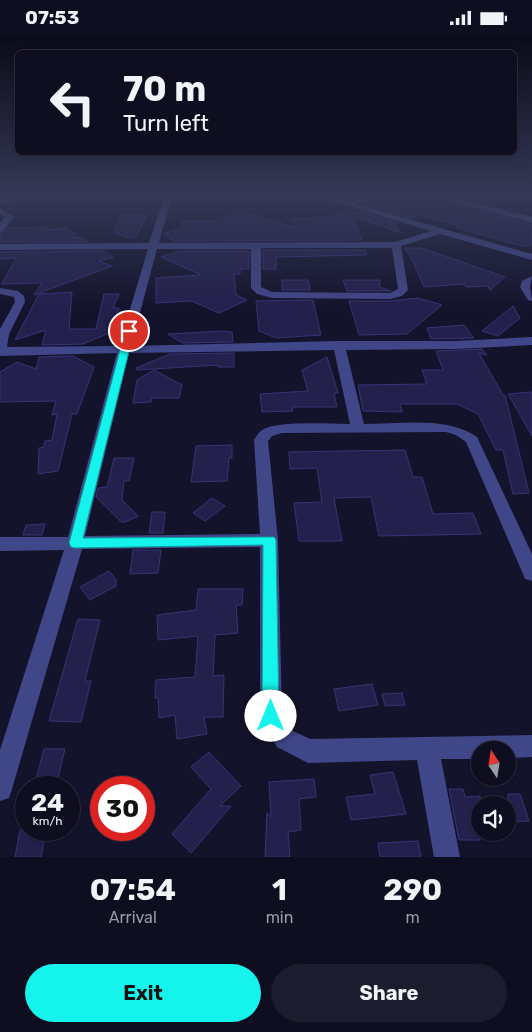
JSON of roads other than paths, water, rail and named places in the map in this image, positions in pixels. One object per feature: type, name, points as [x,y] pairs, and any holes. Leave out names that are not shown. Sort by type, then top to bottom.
[{"type":"street","points":[[0,789],[75,543],[124,348],[158,232]]},
{"type":"street","points":[[0,247],[396,245],[435,232]]},
{"type":"street","points":[[444,232],[532,257]]},
{"type":"street","points":[[256,245],[256,288],[261,292],[272,295],[390,296],[398,294],[403,290],[396,245]]},
{"type":"street","points":[[532,279],[526,283],[525,287],[532,298]]},
{"type":"street","points":[[0,291],[14,293],[19,296],[20,303],[3,334],[1,351],[339,345],[455,345],[532,341]]},
{"type":"street","points":[[339,345],[358,429]]},
{"type":"street","points":[[532,575],[527,548],[472,440],[461,432],[447,428],[282,429],[267,433],[261,440],[269,540],[271,716],[285,739],[308,751],[532,746]]},
{"type":"street","points":[[0,544],[269,540]]},
{"type":"street","points":[[427,748],[447,857]]}]
